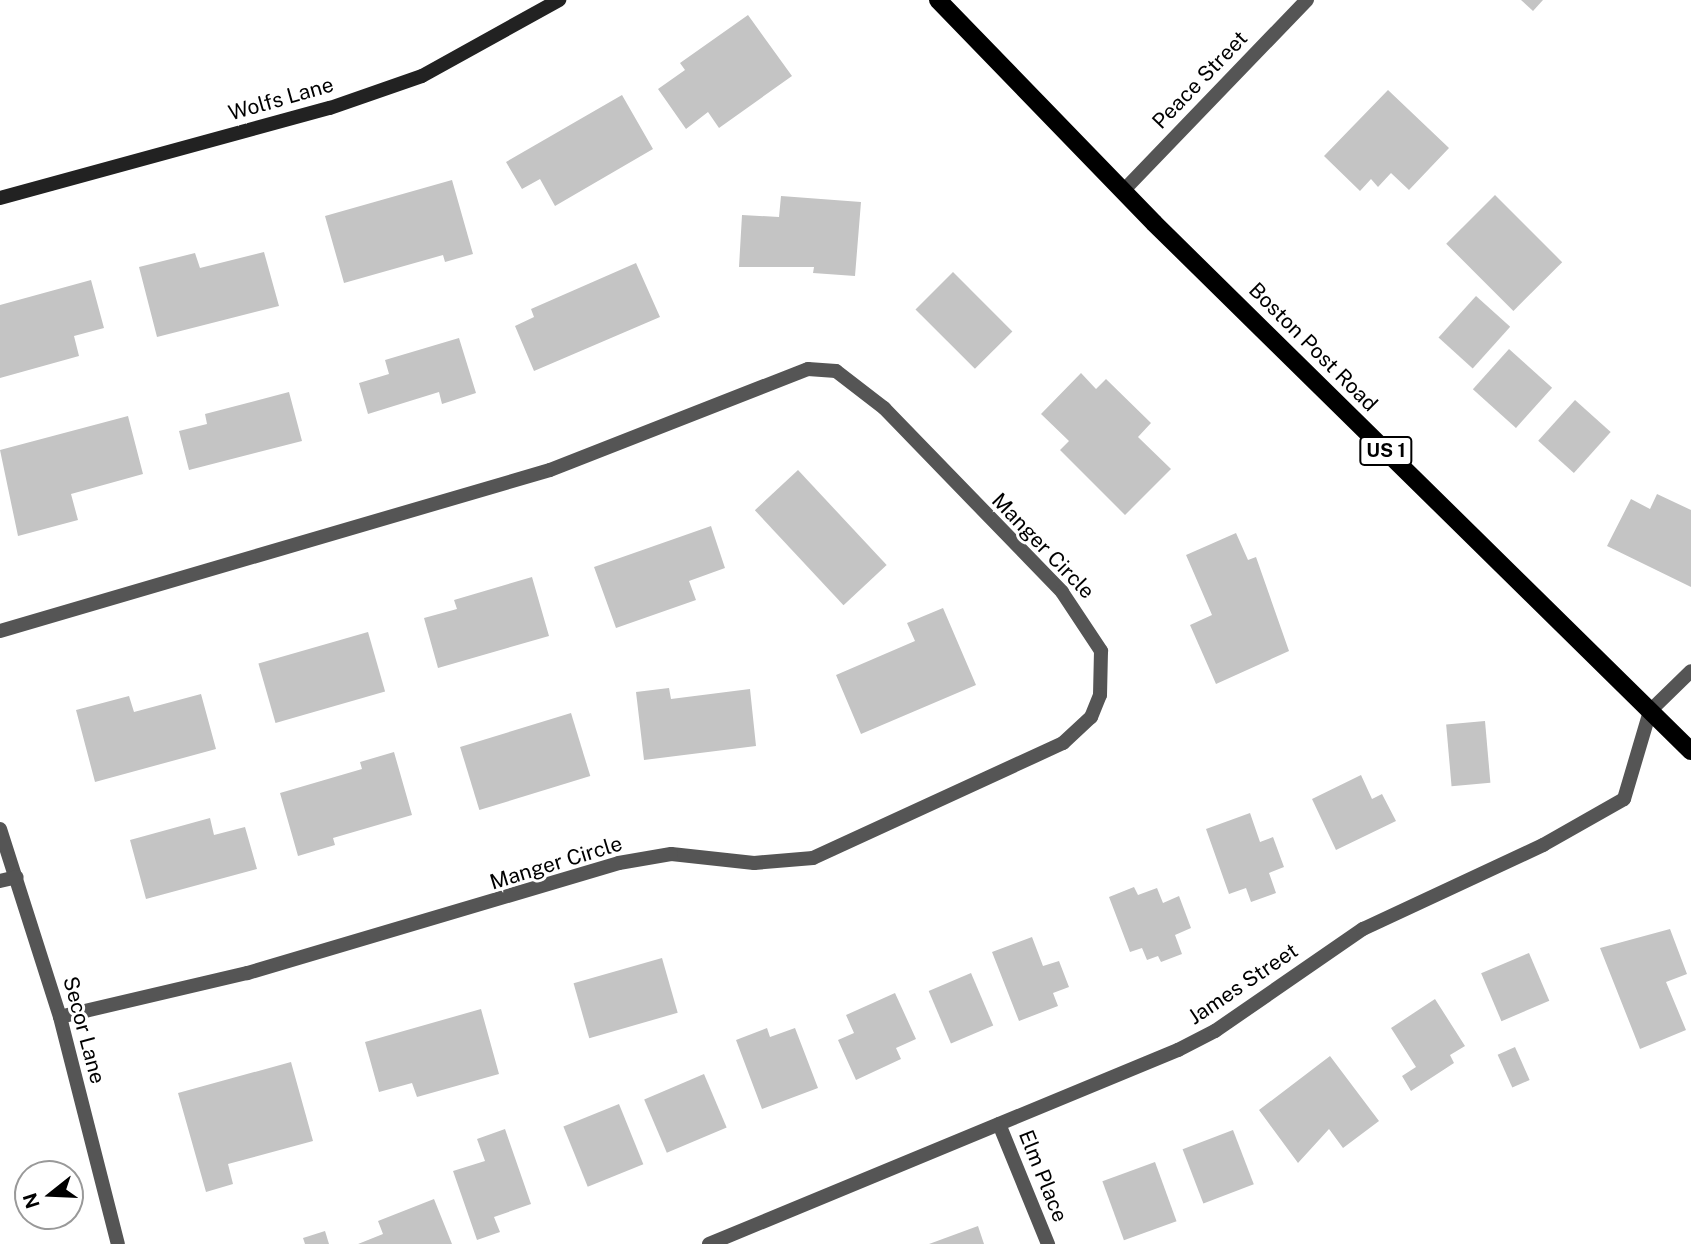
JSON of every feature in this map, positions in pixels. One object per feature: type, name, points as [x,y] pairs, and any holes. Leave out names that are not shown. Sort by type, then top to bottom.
[{"type":"main road","name":"Boston Post Road","points":[[937,0],[1124,190],[1691,751]]},
{"type":"street","name":"Wolfs Lane","points":[[0,198],[422,76],[559,0]]},
{"type":"street","name":"Peace Street","points":[[1124,190],[1307,0]]},
{"type":"street","name":"Manger Circle","points":[[0,631],[550,470],[808,369],[836,371],[884,408],[1062,592],[1101,651],[1100,695],[1091,717],[1063,743],[813,858],[754,863],[671,854],[619,863],[247,973],[60,1017]]},
{"type":"street","points":[[1650,711],[1691,671]]},
{"type":"street","name":"James Street","points":[[709,1244],[1215,1031],[1363,929],[1543,845],[1624,799],[1650,711]]},
{"type":"street","name":"Secor Lane","points":[[0,829],[60,1017],[118,1244]]},
{"type":"street","points":[[0,881],[17,877]]},
{"type":"street","name":"Elm Place","points":[[999,1124],[1048,1244]]},
{"type":"building","points":[[1521,0],[1543,0],[1533,11]]},
{"type":"building","points":[[748,15],[792,76],[719,128],[708,112],[686,129],[658,89],[685,70],[680,63]]},
{"type":"building","points":[[1388,90],[1449,148],[1409,190],[1391,173],[1378,187],[1371,179],[1360,191],[1324,156]]},
{"type":"building","points":[[622,95],[653,149],[555,206],[540,179],[522,189],[506,162]]},
{"type":"building","points":[[452,180],[473,254],[445,262],[443,255],[344,283],[325,216]]},
{"type":"building","points":[[1495,195],[1562,262],[1513,311],[1446,244]]},
{"type":"building","points":[[781,196],[861,202],[855,276],[813,273],[814,267],[739,267],[742,215],[779,217]]},
{"type":"building","points":[[264,252],[279,306],[157,337],[139,267],[195,253],[200,268]]},
{"type":"building","points":[[636,263],[660,317],[534,371],[515,326],[534,317],[531,309]]},
{"type":"building","points":[[953,272],[1012,331],[975,369],[916,309]]},
{"type":"building","points":[[91,280],[104,328],[74,336],[79,356],[0,378],[0,305]]},
{"type":"building","points":[[1476,296],[1510,327],[1473,368],[1439,338]]},
{"type":"building","points":[[459,338],[476,393],[442,404],[439,392],[368,414],[359,383],[389,374],[385,360]]},
{"type":"building","points":[[1509,349],[1552,388],[1516,428],[1473,389]]},
{"type":"building","points":[[1081,373],[1096,389],[1106,379],[1151,423],[1138,437],[1171,469],[1125,515],[1060,450],[1069,441],[1041,414]]},
{"type":"building","points":[[289,392],[302,441],[189,470],[179,431],[207,424],[205,414]]},
{"type":"building","points":[[1575,400],[1611,432],[1574,473],[1538,441]]},
{"type":"building","points":[[128,416],[143,474],[71,494],[78,520],[18,536],[0,450]]},
{"type":"building","points":[[798,470],[887,565],[844,605],[755,510]]},
{"type":"building","points":[[1657,494],[1691,510],[1691,587],[1607,546],[1631,499],[1650,509]]},
{"type":"building","points":[[711,526],[725,568],[689,581],[696,600],[616,628],[594,567]]},
{"type":"building","points":[[1236,533],[1248,560],[1256,557],[1289,651],[1216,684],[1190,625],[1212,615],[1186,555]]},
{"type":"building","points":[[532,577],[549,636],[438,668],[424,618],[457,609],[454,600]]},
{"type":"building","points":[[943,608],[976,685],[861,734],[836,675],[915,641],[907,623]]},
{"type":"building","points":[[368,632],[385,692],[276,723],[258,663]]},
{"type":"building","points":[[669,688],[671,699],[750,689],[756,746],[644,760],[636,692]]},
{"type":"building","points":[[201,694],[216,749],[95,782],[76,710],[129,696],[134,712]]},
{"type":"building","points":[[571,713],[590,776],[479,810],[460,747]]},
{"type":"building","points":[[1485,721],[1490,783],[1452,786],[1446,724]]},
{"type":"building","points":[[394,752],[412,815],[333,838],[335,845],[298,856],[280,793],[362,769],[360,762]]},
{"type":"building","points":[[1361,775],[1372,799],[1382,794],[1396,821],[1336,850],[1312,799]]},
{"type":"building","points":[[1250,813],[1260,842],[1273,837],[1284,867],[1269,873],[1276,893],[1251,902],[1246,888],[1229,894],[1206,829]]},
{"type":"building","points":[[210,818],[214,835],[245,827],[257,869],[146,899],[130,840]]},
{"type":"building","points":[[1134,887],[1138,895],[1157,888],[1163,903],[1179,896],[1191,928],[1175,935],[1182,954],[1161,962],[1158,956],[1147,960],[1142,948],[1130,952],[1109,897]]},
{"type":"building","points":[[1670,929],[1687,974],[1666,982],[1686,1030],[1640,1049],[1600,948]]},
{"type":"building","points":[[1032,937],[1043,966],[1059,961],[1069,987],[1053,993],[1058,1006],[1019,1021],[992,952]]},
{"type":"building","points":[[1529,953],[1549,1001],[1501,1021],[1481,973]]},
{"type":"building","points":[[662,958],[678,1013],[589,1038],[574,983]]},
{"type":"building","points":[[971,973],[993,1025],[951,1043],[929,991]]},
{"type":"building","points":[[895,993],[916,1039],[896,1048],[901,1059],[856,1080],[838,1040],[854,1033],[846,1015]]},
{"type":"building","points":[[1435,999],[1465,1046],[1450,1055],[1454,1063],[1411,1091],[1402,1076],[1416,1067],[1391,1028]]},
{"type":"building","points":[[481,1009],[499,1074],[417,1097],[412,1083],[379,1092],[365,1042]]},
{"type":"building","points":[[767,1028],[770,1037],[795,1028],[818,1088],[762,1109],[736,1040]]},
{"type":"building","points":[[1515,1047],[1530,1080],[1512,1088],[1498,1055]]},
{"type":"building","points":[[1330,1056],[1379,1121],[1343,1148],[1329,1129],[1298,1163],[1259,1110]]},
{"type":"building","points":[[291,1062],[313,1141],[228,1164],[233,1184],[206,1192],[178,1093]]},
{"type":"building","points":[[704,1074],[727,1127],[667,1153],[644,1099]]},
{"type":"building","points":[[619,1104],[643,1164],[588,1187],[563,1126]]},
{"type":"building","points":[[505,1129],[531,1204],[494,1217],[500,1232],[477,1240],[453,1171],[485,1161],[477,1139]]},
{"type":"building","points":[[1233,1130],[1254,1184],[1203,1203],[1183,1149]]},
{"type":"building","points":[[1155,1162],[1177,1221],[1124,1240],[1102,1181]]},
{"type":"building","points":[[434,1199],[452,1244],[358,1244],[383,1234],[378,1221]]},
{"type":"building","points":[[978,1226],[984,1244],[929,1244]]},
{"type":"building","points":[[325,1231],[329,1244],[305,1244],[303,1238]]}]
